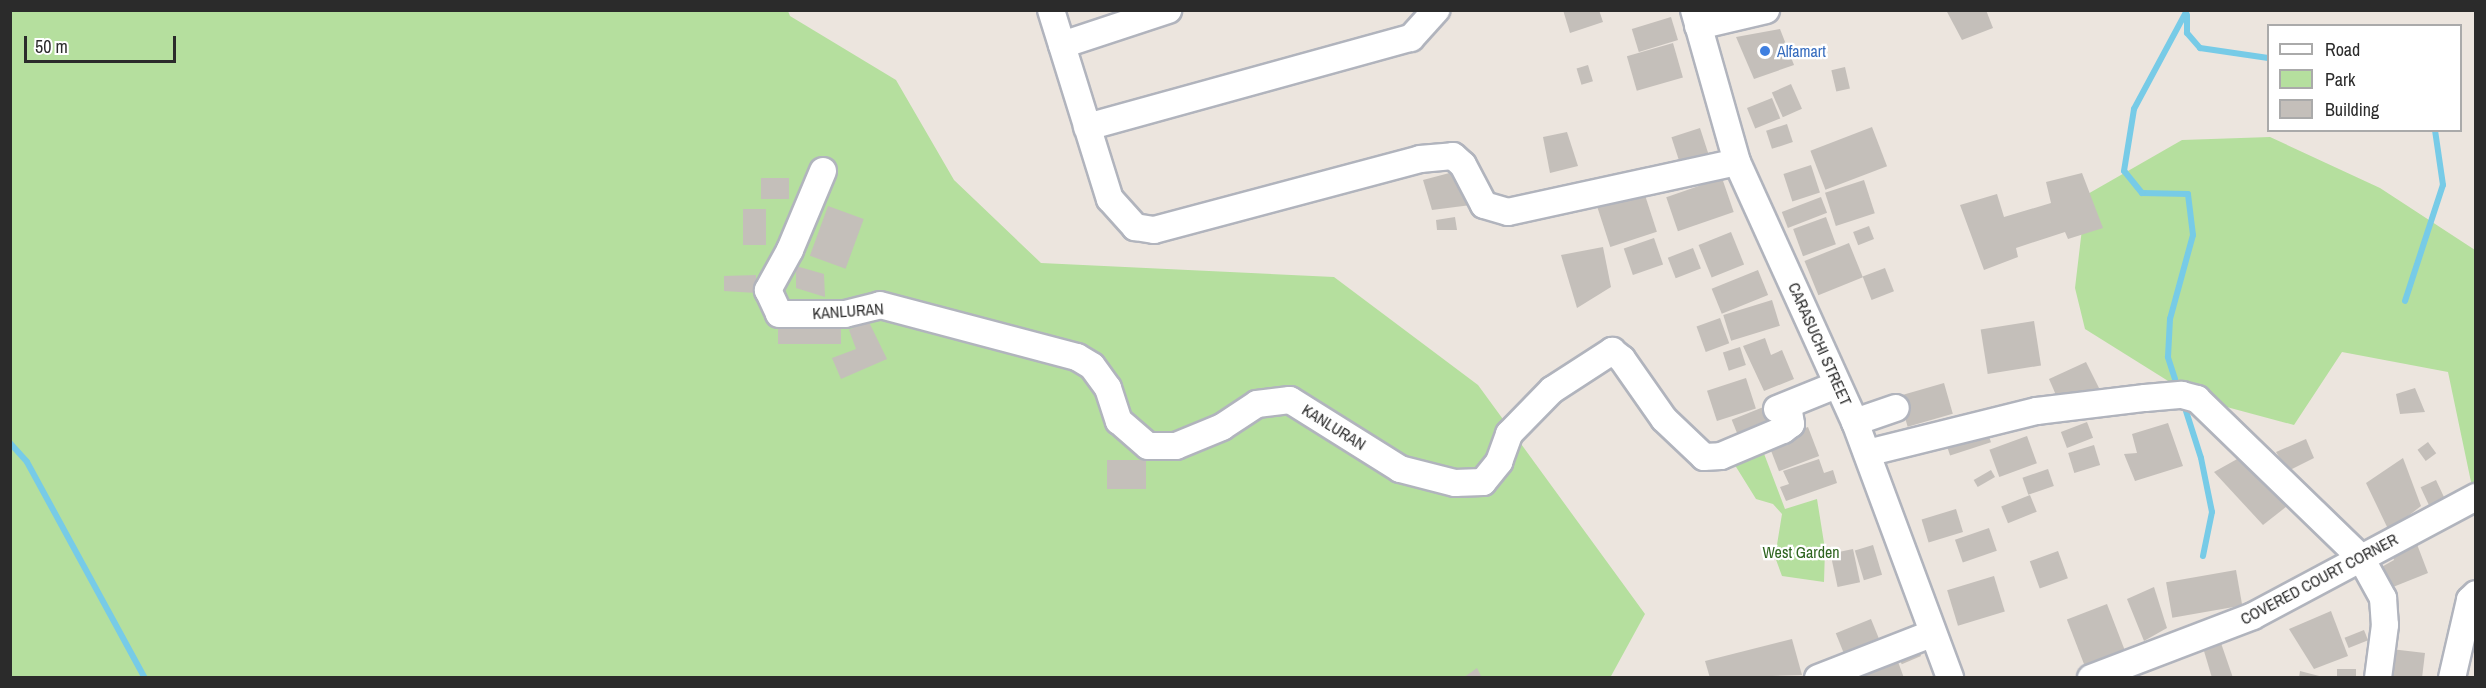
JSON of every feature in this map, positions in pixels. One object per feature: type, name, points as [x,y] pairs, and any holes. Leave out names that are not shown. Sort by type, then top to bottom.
[{"type":"street","points":[[1051,10],[1110,199],[1135,227],[1154,230],[1420,159],[1453,156],[1463,165],[1484,205],[1508,212],[1737,162]]},
{"type":"street","points":[[1062,45],[1168,10]]},
{"type":"street","points":[[1087,127],[1411,38],[1436,10]]},
{"type":"street","points":[[1696,18],[1766,10]]},
{"type":"street","name":"CARASUCHI STREET","points":[[1696,18],[1737,162],[1836,385],[1855,422],[1931,634],[1950,678]]},
{"type":"street","name":"KANLURAN","points":[[823,171],[790,250],[768,290],[779,314],[845,314],[880,306],[1077,357],[1092,366],[1108,388],[1119,420],[1148,446],[1176,446],[1222,427],[1257,404],[1290,400],[1400,469],[1455,483],[1483,482],[1499,462],[1509,434],[1552,390],[1612,351],[1622,359],[1664,418],[1704,457],[1721,456],[1783,430],[1791,424],[1783,408],[1836,385]]},
{"type":"street","points":[[1866,453],[2037,411],[2182,395],[2197,399],[2361,558],[2384,598],[2385,625],[2378,678]]},
{"type":"street","points":[[1855,422],[1896,408]]},
{"type":"street","name":"COVERED COURT CORNER","points":[[2091,678],[2146,668],[2253,616],[2475,497]]},
{"type":"street","points":[[2452,678],[2470,600],[2475,594]]},
{"type":"street","points":[[1818,678],[1931,634]]},
{"type":"green space","points":[[10,11],[788,11],[790,16],[896,80],[954,180],[1041,263],[1334,277],[1478,385],[1645,614],[1610,678],[11,677]]},
{"type":"green space","points":[[2270,137],[2380,188],[2475,250],[2475,501],[2448,372],[2342,352],[2294,425],[2197,399],[2085,329],[2075,288],[2086,195],[2182,140]]},
{"type":"green space","name":"West Garden","points":[[1763,451],[1785,509],[1817,499],[1825,549],[1824,582],[1782,576],[1775,557],[1782,514],[1773,504],[1756,499],[1733,462]]},
{"type":"building","points":[[1563,10],[1599,10],[1603,22],[1570,33]]},
{"type":"building","points":[[1946,10],[1986,10],[1993,28],[1962,40]]},
{"type":"building","points":[[1671,17],[1678,40],[1639,52],[1632,29]]},
{"type":"building","name":"Alfamart","points":[[1780,29],[1794,65],[1754,79],[1736,37]]},
{"type":"building","points":[[1673,43],[1683,78],[1637,91],[1627,56]]},
{"type":"building","points":[[1588,65],[1593,81],[1581,85],[1577,69]]},
{"type":"building","points":[[1845,67],[1850,88],[1836,92],[1831,70]]},
{"type":"building","points":[[1791,84],[1802,109],[1783,117],[1772,93]]},
{"type":"building","points":[[1772,98],[1780,118],[1755,129],[1747,108]]},
{"type":"building","points":[[1787,124],[1793,142],[1772,149],[1766,131]]},
{"type":"building","points":[[1872,127],[1887,166],[1825,190],[1810,151]]},
{"type":"building","points":[[1700,128],[1711,161],[1682,171],[1671,137]]},
{"type":"building","points":[[1567,132],[1578,166],[1550,173],[1543,137]]},
{"type":"building","points":[[1811,165],[1820,193],[1792,202],[1783,174]]},
{"type":"building","points":[[1457,171],[1471,205],[1432,210],[1423,180]]},
{"type":"building","points":[[2082,173],[2103,228],[2068,239],[2065,232],[2016,248],[2018,257],[1984,270],[1960,205],[1997,194],[2004,217],[2051,203],[2046,182]]},
{"type":"building","points":[[761,178],[789,178],[789,199],[761,199]]},
{"type":"building","points":[[1722,178],[1734,212],[1678,231],[1666,197]]},
{"type":"building","points":[[1864,180],[1875,213],[1836,226],[1825,193]]},
{"type":"building","points":[[1643,189],[1657,232],[1610,247],[1596,204]]},
{"type":"building","points":[[1821,197],[1827,213],[1788,228],[1782,212]]},
{"type":"building","points":[[828,206],[864,219],[846,269],[810,256]]},
{"type":"building","points":[[743,209],[766,209],[766,245],[743,245]]},
{"type":"building","points":[[1455,217],[1457,230],[1437,230],[1436,220]]},
{"type":"building","points":[[1826,217],[1836,244],[1803,256],[1793,229]]},
{"type":"building","points":[[1869,226],[1874,239],[1858,245],[1853,232]]},
{"type":"building","points":[[1731,232],[1744,264],[1712,278],[1699,245]]},
{"type":"building","points":[[1654,238],[1663,264],[1633,275],[1624,248]]},
{"type":"building","points":[[1849,243],[1863,277],[1818,295],[1804,261]]},
{"type":"building","points":[[1603,247],[1611,287],[1577,308],[1561,255]]},
{"type":"building","points":[[1693,248],[1701,269],[1676,278],[1668,258]]},
{"type":"building","points":[[796,266],[824,274],[825,297],[796,288]]},
{"type":"building","points":[[1885,268],[1894,291],[1872,300],[1863,277]]},
{"type":"building","points":[[1758,270],[1768,295],[1722,314],[1712,289]]},
{"type":"building","points":[[756,275],[756,293],[724,291],[724,276]]},
{"type":"building","points":[[1772,300],[1780,326],[1731,341],[1723,315]]},
{"type":"building","points":[[1720,318],[1729,343],[1706,352],[1697,327]]},
{"type":"building","points":[[868,320],[887,359],[841,379],[832,358],[856,349],[849,330]]},
{"type":"building","points":[[2034,321],[2041,365],[1988,374],[1981,329]]},
{"type":"building","points":[[778,323],[841,323],[841,344],[778,344]]},
{"type":"building","points":[[1765,338],[1771,355],[1782,350],[1794,379],[1764,391],[1743,346]]},
{"type":"building","points":[[1740,347],[1746,365],[1729,371],[1723,353]]},
{"type":"building","points":[[2086,362],[2103,396],[2059,402],[2049,379]]},
{"type":"building","points":[[1746,378],[1756,408],[1717,421],[1707,391]]},
{"type":"building","points":[[1944,383],[1953,414],[1908,427],[1899,396]]},
{"type":"building","points":[[2415,388],[2425,412],[2400,414],[2396,394]]},
{"type":"building","points":[[1766,406],[1776,431],[1742,445],[1732,420]]},
{"type":"building","points":[[2087,422],[2093,438],[2067,448],[2061,432]]},
{"type":"building","points":[[2168,423],[2183,466],[2135,481],[2124,454],[2137,453],[2132,434]]},
{"type":"building","points":[[1808,427],[1819,456],[1779,471],[1768,442]]},
{"type":"building","points":[[1986,427],[1991,442],[1950,456],[1945,440]]},
{"type":"building","points":[[2027,436],[2037,463],[1999,477],[1989,450]]},
{"type":"building","points":[[2306,439],[2314,458],[2288,471],[2276,452]]},
{"type":"building","points":[[2428,442],[2436,453],[2426,461],[2417,450]]},
{"type":"building","points":[[2094,445],[2100,465],[2074,473],[2068,453]]},
{"type":"building","points":[[2239,458],[2291,503],[2263,525],[2214,472]]},
{"type":"building","points":[[2403,458],[2421,506],[2389,531],[2366,483]]},
{"type":"building","points":[[1819,459],[1824,473],[1833,470],[1837,483],[1786,501],[1780,487],[1789,484],[1783,471]]},
{"type":"building","points":[[1107,460],[1146,460],[1146,489],[1107,489]]},
{"type":"building","points":[[2048,469],[2054,486],[2028,495],[2022,478]]},
{"type":"building","points":[[1991,470],[1995,477],[1978,487],[1974,480]]},
{"type":"building","points":[[2436,480],[2447,504],[2432,511],[2421,487]]},
{"type":"building","points":[[2030,495],[2037,512],[2008,523],[2001,507]]},
{"type":"building","points":[[1956,509],[1963,532],[1929,542],[1922,520]]},
{"type":"building","points":[[1989,528],[1997,551],[1963,562],[1955,540]]},
{"type":"building","points":[[2415,539],[2428,573],[2388,589],[2378,569],[2394,560],[2391,552]]},
{"type":"building","points":[[1873,545],[1882,575],[1864,580],[1855,551]]},
{"type":"building","points":[[1853,549],[1860,582],[1838,587],[1831,554]]},
{"type":"building","points":[[2058,551],[2068,578],[2040,589],[2030,561]]},
{"type":"building","points":[[2236,570],[2242,605],[2172,618],[2166,582]]},
{"type":"building","points":[[1994,576],[2005,611],[1958,626],[1947,590]]},
{"type":"building","points":[[2154,587],[2167,628],[2144,641],[2127,599]]},
{"type":"building","points":[[2107,604],[2125,652],[2085,667],[2067,619]]},
{"type":"building","points":[[2331,611],[2348,656],[2314,669],[2289,629]]},
{"type":"building","points":[[1871,619],[1883,649],[1848,663],[1836,633]]},
{"type":"building","points":[[2364,630],[2368,640],[2349,648],[2345,638]]},
{"type":"building","points":[[1792,639],[1802,675],[1710,678],[1705,661]]},
{"type":"building","points":[[2221,643],[2233,678],[2212,678],[2204,651]]},
{"type":"building","points":[[1916,644],[1921,656],[1902,664],[1897,652]]},
{"type":"building","points":[[2391,649],[2425,653],[2422,678],[2387,678]]},
{"type":"building","points":[[1894,651],[1904,678],[1863,678],[1858,664]]},
{"type":"building","points":[[1477,668],[1482,678],[1463,678]]},
{"type":"building","points":[[2337,669],[2356,669],[2356,678],[2337,678]]},
{"type":"building","points":[[2300,671],[2323,677],[2299,678]]},
{"type":"waterway","points":[[2175,379],[2168,357],[2170,319],[2193,235],[2188,194],[2142,193],[2124,171],[2134,109],[2187,10]]},
{"type":"waterway","points":[[2187,15],[2187,33],[2200,48],[2267,58]]},
{"type":"waterway","points":[[2405,301],[2443,185],[2435,132]]},
{"type":"waterway","points":[[2186,411],[2201,458],[2212,512],[2203,556]]},
{"type":"waterway","points":[[10,443],[27,462],[145,678]]},
{"type":"place","name":"Alfamart","points":[[1765,51]]}]
